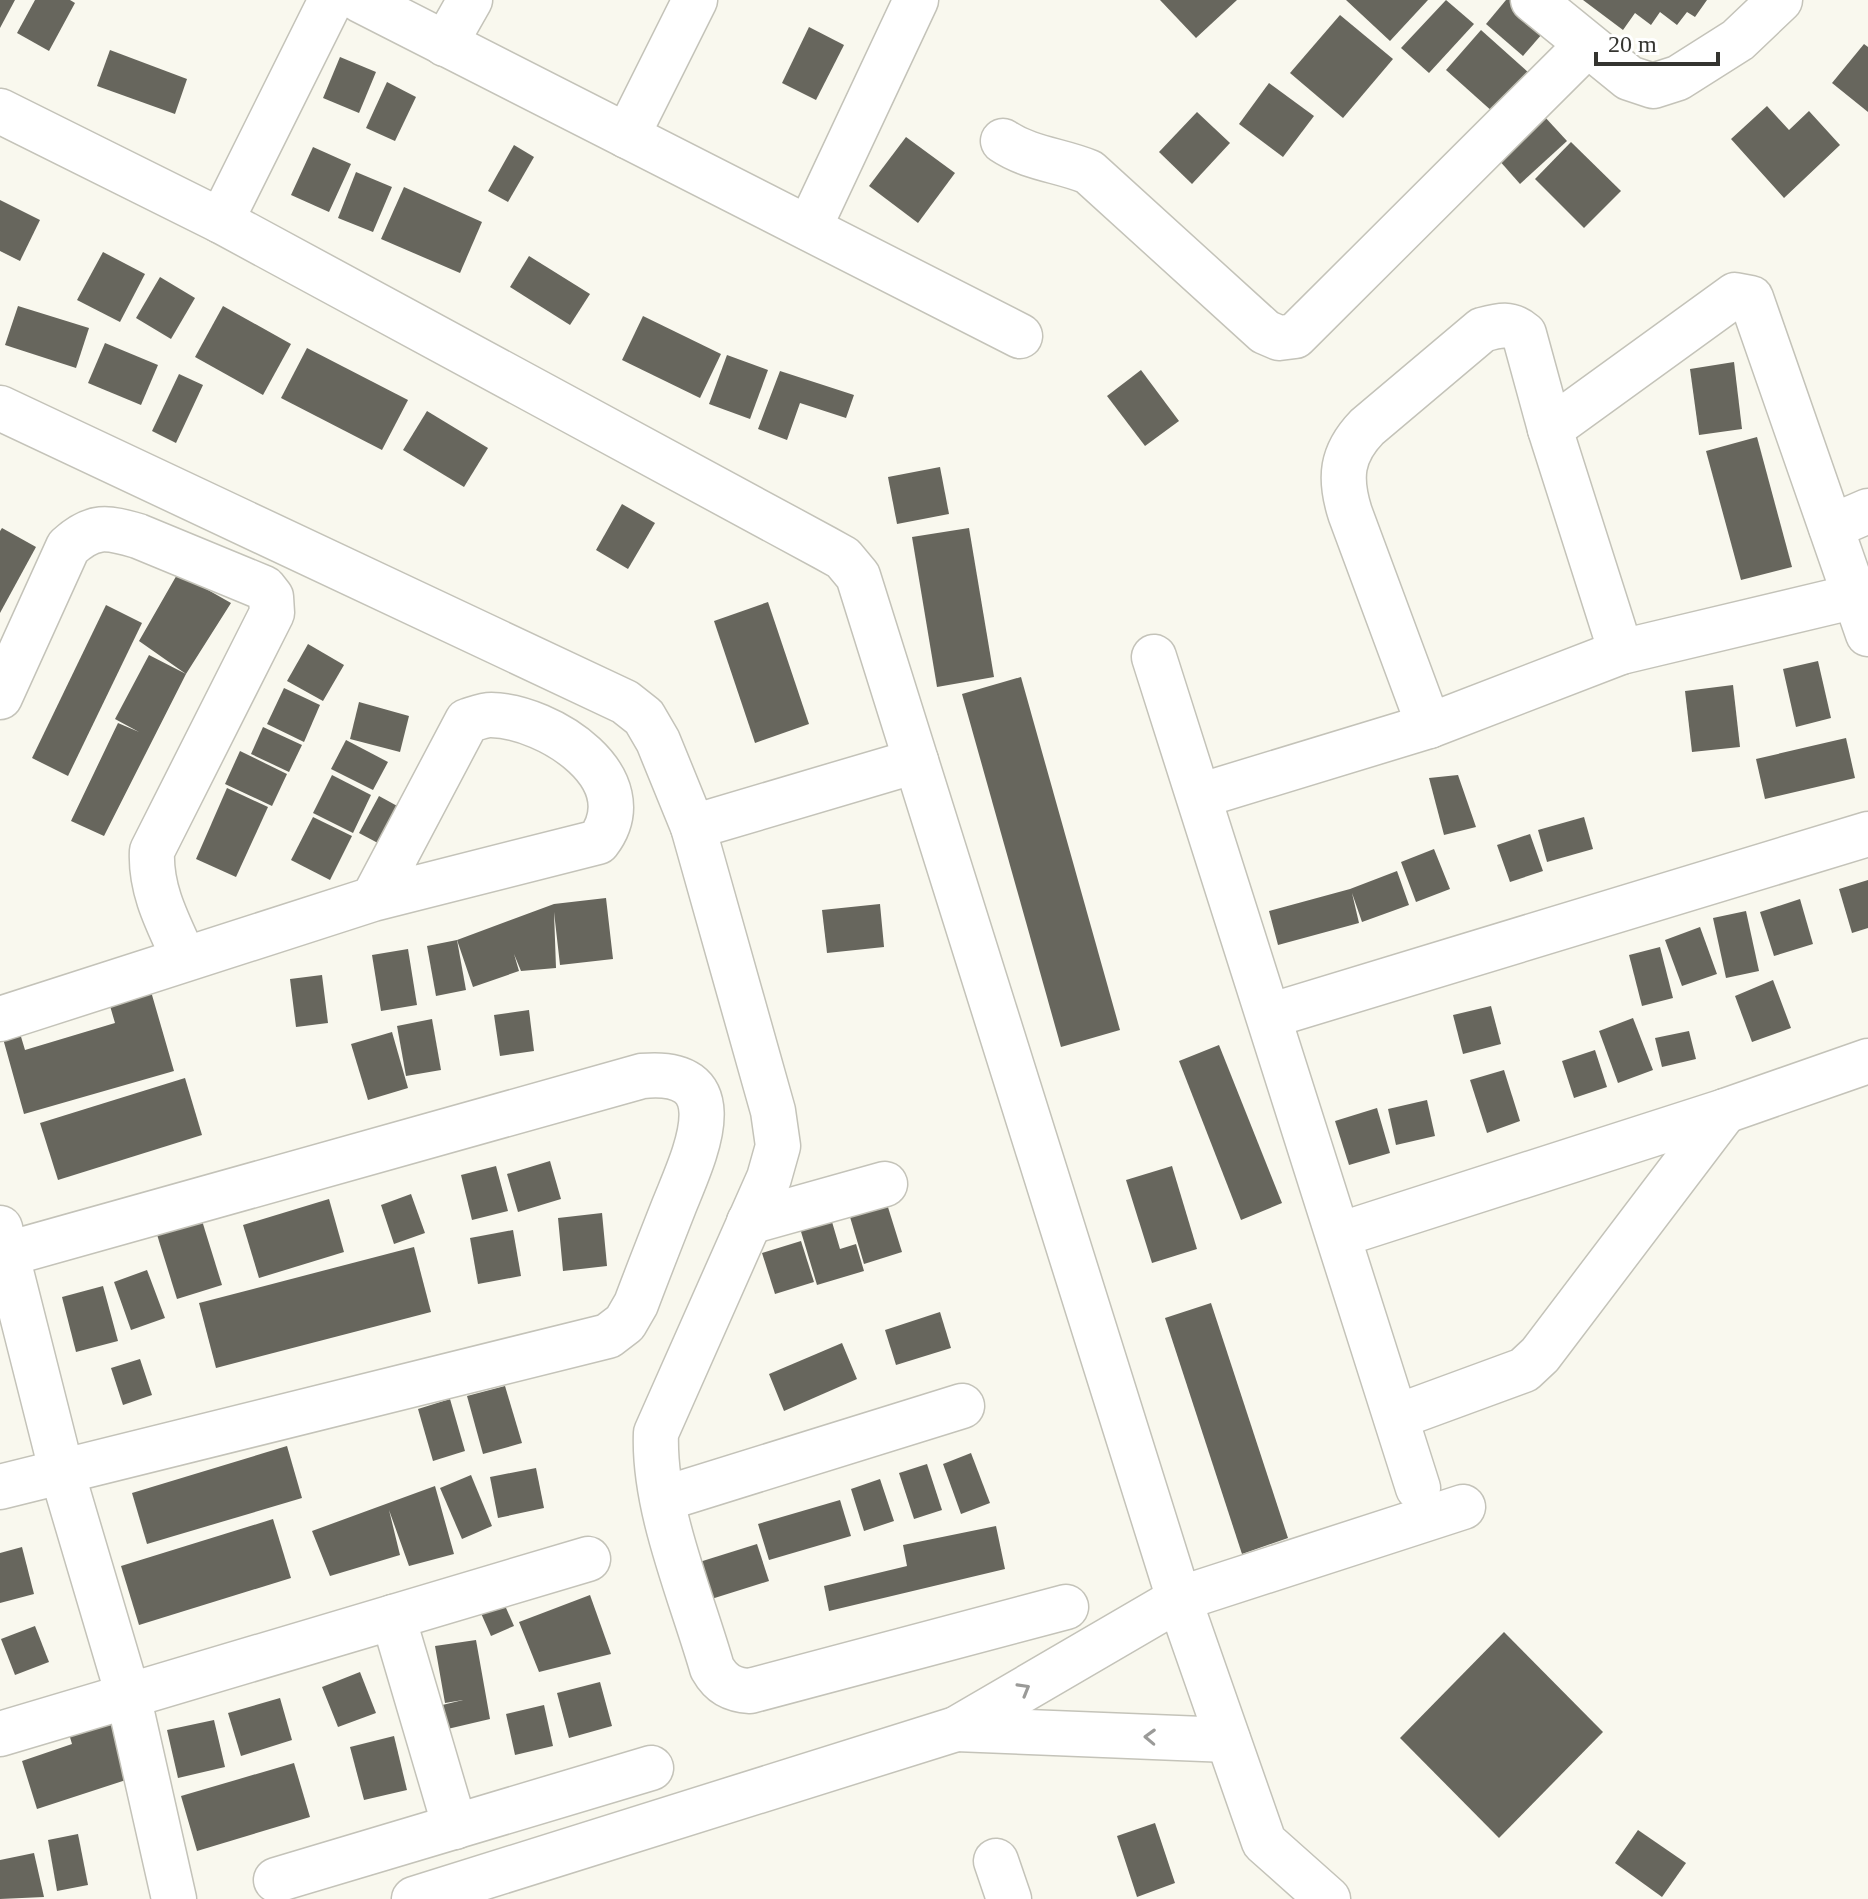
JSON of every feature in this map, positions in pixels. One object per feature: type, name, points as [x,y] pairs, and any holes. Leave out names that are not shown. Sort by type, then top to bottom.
[{"type":"street","points":[[221,221],[331,0]]},
{"type":"street","points":[[360,0],[1020,336]]},
{"type":"street","points":[[445,44],[470,0]]},
{"type":"street","points":[[627,136],[695,0]]},
{"type":"street","points":[[809,228],[916,0]]},
{"type":"street","points":[[1533,0],[1629,78],[1653,86],[1678,78],[1738,40],[1780,0]]},
{"type":"street","points":[[1003,141],[1024,155],[1068,163],[1089,172],[1265,332],[1287,338],[1295,336],[1586,46]]},
{"type":"street","points":[[0,111],[221,221],[843,558],[858,576],[1179,1599],[1264,1842],[1328,1899]]},
{"type":"street","points":[[1199,796],[1429,726],[1621,652],[1862,615],[1849,519],[1751,298],[1735,295],[1550,429]]},
{"type":"street","points":[[1429,726],[1350,513],[1343,492],[1342,466],[1353,442],[1367,427],[1482,330],[1500,325],[1515,326],[1524,334],[1550,429],[1621,652]]},
{"type":"street","points":[[0,408],[625,702],[644,717],[658,741],[693,827],[773,1111],[778,1146],[769,1178],[656,1433],[655,1464],[663,1499],[712,1668],[720,1681],[737,1690],[750,1691],[1066,1607]]},
{"type":"street","points":[[0,697],[68,547],[84,533],[96,529],[117,530],[138,536],[264,588],[271,597],[272,613],[152,851],[151,872],[159,902],[184,958]]},
{"type":"street","points":[[1154,657],[1418,1488]]},
{"type":"street","points":[[0,1019],[373,899],[598,842],[611,825],[613,807],[606,782],[591,760],[543,731],[489,715],[467,721],[373,899]]},
{"type":"street","points":[[693,827],[916,761]]},
{"type":"street","points":[[1269,1016],[1868,834]]},
{"type":"street","points":[[1339,1235],[1725,1111],[1868,1061]]},
{"type":"street","points":[[0,1487],[61,1469],[608,1336],[625,1323],[647,1276],[702,1134],[700,1103],[691,1087],[668,1074],[642,1076],[2,1246],[61,1469],[128,1695],[174,1899]]},
{"type":"street","points":[[1396,1417],[1508,1378],[1532,1363],[1725,1111]]},
{"type":"street","points":[[749,1222],[885,1184]]},
{"type":"street","points":[[663,1499],[962,1406]]},
{"type":"street","points":[[414,1899],[956,1729],[1179,1599],[1463,1507]]},
{"type":"street","points":[[0,1734],[588,1559]]},
{"type":"street","points":[[393,1617],[455,1827]]},
{"type":"street","points":[[956,1729],[1228,1740]]},
{"type":"street","points":[[276,1880],[651,1768]]},
{"type":"building","points":[[0,0],[15,0],[0,28]]},
{"type":"building","points":[[35,0],[70,0],[75,3],[49,51],[17,33]]},
{"type":"building","points":[[1160,0],[1237,0],[1196,38]]},
{"type":"building","points":[[1346,0],[1428,0],[1390,41]]},
{"type":"building","points":[[1446,0],[1474,24],[1429,73],[1401,48]]},
{"type":"building","points":[[1506,0],[1518,0],[1549,26],[1523,56],[1486,24]]},
{"type":"building","points":[[1583,0],[1707,0],[1695,17],[1687,12],[1677,25],[1660,12],[1651,25],[1635,13],[1623,30]]},
{"type":"building","points":[[1340,15],[1393,59],[1343,118],[1290,73]]},
{"type":"building","points":[[809,27],[844,45],[816,100],[782,83]]},
{"type":"building","points":[[1481,30],[1529,73],[1494,113],[1446,70]]},
{"type":"building","points":[[1864,44],[1868,47],[1868,112],[1832,83]]},
{"type":"building","points":[[110,50],[187,79],[175,114],[97,86]]},
{"type":"building","points":[[340,57],[376,72],[359,113],[323,98]]},
{"type":"building","points":[[387,82],[416,97],[395,141],[366,128]]},
{"type":"building","points":[[1269,83],[1314,116],[1283,157],[1239,124]]},
{"type":"building","points":[[1767,106],[1789,130],[1809,111],[1840,145],[1784,198],[1731,139]]},
{"type":"building","points":[[1197,112],[1230,143],[1192,184],[1159,152]]},
{"type":"building","points":[[1544,116],[1567,141],[1520,184],[1498,159]]},
{"type":"building","points":[[906,137],[955,173],[918,223],[869,186]]},
{"type":"building","points":[[1571,142],[1621,191],[1584,228],[1535,179]]},
{"type":"building","points":[[514,145],[534,157],[508,202],[488,191]]},
{"type":"building","points":[[313,147],[351,164],[329,212],[291,195]]},
{"type":"building","points":[[356,172],[392,187],[373,232],[338,218]]},
{"type":"building","points":[[404,187],[482,222],[460,273],[381,239]]},
{"type":"building","points":[[0,200],[40,220],[20,261],[0,251]]},
{"type":"building","points":[[103,252],[145,274],[120,322],[77,300]]},
{"type":"building","points":[[529,256],[590,294],[570,325],[510,287]]},
{"type":"building","points":[[160,277],[195,298],[171,339],[136,318]]},
{"type":"building","points":[[18,306],[89,328],[76,368],[5,345]]},
{"type":"building","points":[[223,306],[291,344],[263,395],[195,357]]},
{"type":"building","points":[[643,316],[721,354],[700,398],[622,360]]},
{"type":"building","points":[[105,343],[158,365],[141,405],[88,383]]},
{"type":"building","points":[[307,348],[408,400],[382,450],[281,398]]},
{"type":"building","points":[[727,355],[768,370],[750,419],[709,404]]},
{"type":"building","points":[[1734,362],[1742,429],[1699,435],[1690,369]]},
{"type":"building","points":[[1141,370],[1179,421],[1145,446],[1107,396]]},
{"type":"building","points":[[780,371],[854,395],[846,418],[800,403],[787,440],[758,429]]},
{"type":"building","points":[[179,374],[203,385],[176,443],[152,431]]},
{"type":"building","points":[[427,411],[488,448],[464,487],[403,450]]},
{"type":"building","points":[[1757,437],[1792,567],[1741,580],[1706,451]]},
{"type":"building","points":[[940,467],[949,514],[897,524],[888,477]]},
{"type":"building","points":[[622,504],[655,523],[628,569],[596,550]]},
{"type":"building","points":[[2,528],[36,547],[0,613],[0,531]]},
{"type":"building","points":[[969,528],[994,677],[937,687],[912,537]]},
{"type":"building","points":[[178,573],[231,603],[186,674],[139,641]]},
{"type":"building","points":[[768,602],[809,724],[755,743],[714,621]]},
{"type":"building","points":[[106,605],[142,623],[68,776],[32,758]]},
{"type":"building","points":[[308,644],[344,665],[323,701],[287,681]]},
{"type":"building","points":[[149,655],[186,674],[104,836],[71,821],[118,723],[139,732],[115,719]]},
{"type":"building","points":[[1818,661],[1831,718],[1796,727],[1783,669]]},
{"type":"building","points":[[1021,677],[1120,1030],[1061,1047],[962,694]]},
{"type":"building","points":[[1733,685],[1740,747],[1692,752],[1685,691]]},
{"type":"building","points":[[284,688],[320,705],[304,742],[267,724]]},
{"type":"building","points":[[359,702],[409,716],[400,752],[350,739]]},
{"type":"building","points":[[263,727],[302,745],[289,772],[251,754]]},
{"type":"building","points":[[1846,738],[1855,778],[1765,799],[1756,759]]},
{"type":"building","points":[[346,740],[388,762],[373,790],[331,769]]},
{"type":"building","points":[[240,751],[287,774],[272,806],[225,784]]},
{"type":"building","points":[[332,775],[371,795],[353,833],[313,813]]},
{"type":"building","points":[[1458,775],[1476,827],[1444,835],[1429,778]]},
{"type":"building","points":[[227,788],[268,807],[236,877],[196,859]]},
{"type":"building","points":[[379,796],[410,813],[391,850],[359,833]]},
{"type":"building","points":[[313,817],[352,836],[330,880],[291,860]]},
{"type":"building","points":[[1584,817],[1593,849],[1547,862],[1538,830]]},
{"type":"building","points":[[1530,834],[1543,871],[1510,882],[1497,845]]},
{"type":"building","points":[[1434,849],[1450,889],[1416,902],[1401,862]]},
{"type":"building","points":[[1397,871],[1409,905],[1362,922],[1352,893],[1359,923],[1278,945],[1269,911],[1350,889]]},
{"type":"building","points":[[1868,880],[1868,928],[1852,933],[1839,889]]},
{"type":"building","points":[[606,898],[613,959],[560,965],[554,912],[556,968],[521,971],[514,954],[519,971],[473,987],[457,940],[554,904]]},
{"type":"building","points":[[1800,899],[1813,944],[1774,956],[1760,912]]},
{"type":"building","points":[[880,904],[884,947],[827,953],[822,910]]},
{"type":"building","points":[[1746,911],[1759,971],[1726,978],[1713,918]]},
{"type":"building","points":[[1700,927],[1717,974],[1682,986],[1665,940]]},
{"type":"building","points":[[457,940],[466,990],[436,996],[427,946]]},
{"type":"building","points":[[1660,947],[1673,998],[1642,1006],[1629,955]]},
{"type":"building","points":[[408,949],[417,1005],[381,1011],[372,955]]},
{"type":"building","points":[[322,975],[328,1023],[296,1027],[290,979]]},
{"type":"building","points":[[1773,980],[1791,1028],[1752,1042],[1735,996]]},
{"type":"building","points":[[150,988],[174,1071],[24,1114],[2,1035],[19,1030],[25,1050],[115,1023],[108,999]]},
{"type":"building","points":[[1491,1006],[1501,1044],[1463,1054],[1453,1015]]},
{"type":"building","points":[[529,1010],[534,1051],[500,1056],[494,1015]]},
{"type":"building","points":[[1633,1018],[1653,1070],[1618,1083],[1599,1031]]},
{"type":"building","points":[[432,1019],[441,1070],[406,1076],[397,1026]]},
{"type":"building","points":[[1689,1031],[1696,1059],[1662,1067],[1655,1038]]},
{"type":"building","points":[[392,1032],[408,1088],[368,1100],[351,1044]]},
{"type":"building","points":[[1219,1045],[1282,1203],[1241,1220],[1179,1061]]},
{"type":"building","points":[[1595,1050],[1607,1087],[1574,1098],[1562,1061]]},
{"type":"building","points":[[1504,1070],[1520,1121],[1487,1133],[1470,1080]]},
{"type":"building","points":[[185,1078],[202,1135],[58,1180],[40,1123]]},
{"type":"building","points":[[1427,1100],[1435,1136],[1396,1145],[1388,1109]]},
{"type":"building","points":[[1377,1108],[1390,1153],[1349,1165],[1335,1121]]},
{"type":"building","points":[[550,1161],[561,1199],[518,1212],[507,1174]]},
{"type":"building","points":[[496,1166],[508,1211],[472,1220],[461,1175]]},
{"type":"building","points":[[1172,1166],[1197,1249],[1152,1263],[1126,1180]]},
{"type":"building","points":[[411,1194],[425,1233],[394,1244],[381,1205]]},
{"type":"building","points":[[329,1199],[344,1252],[259,1278],[243,1225]]},
{"type":"building","points":[[887,1204],[902,1252],[864,1264],[850,1217]]},
{"type":"building","points":[[199,1211],[222,1285],[177,1299],[154,1225]]},
{"type":"building","points":[[602,1213],[607,1266],[563,1271],[558,1218]]},
{"type":"building","points":[[830,1215],[840,1249],[856,1244],[864,1271],[817,1285],[799,1225]]},
{"type":"building","points":[[513,1230],[521,1276],[478,1284],[470,1238]]},
{"type":"building","points":[[801,1241],[814,1282],[775,1294],[762,1253]]},
{"type":"building","points":[[414,1247],[431,1312],[216,1368],[199,1303]]},
{"type":"building","points":[[147,1270],[165,1318],[131,1330],[114,1282]]},
{"type":"building","points":[[103,1286],[118,1341],[76,1352],[62,1297]]},
{"type":"building","points":[[1211,1303],[1288,1538],[1242,1554],[1165,1318]]},
{"type":"building","points":[[940,1312],[951,1348],[896,1365],[885,1330]]},
{"type":"building","points":[[842,1343],[857,1379],[784,1411],[769,1374]]},
{"type":"building","points":[[140,1359],[152,1395],[123,1405],[111,1368]]},
{"type":"building","points":[[505,1386],[522,1443],[483,1454],[467,1396]]},
{"type":"building","points":[[450,1399],[465,1451],[433,1461],[418,1409]]},
{"type":"building","points":[[287,1446],[302,1498],[147,1544],[132,1493]]},
{"type":"building","points":[[971,1453],[990,1503],[961,1514],[943,1464]]},
{"type":"building","points":[[927,1464],[942,1510],[914,1519],[899,1473]]},
{"type":"building","points":[[536,1468],[544,1508],[498,1518],[490,1477]]},
{"type":"building","points":[[471,1475],[492,1526],[462,1539],[440,1488]]},
{"type":"building","points":[[880,1479],[894,1521],[864,1531],[851,1489]]},
{"type":"building","points":[[435,1486],[454,1554],[409,1566],[389,1510],[400,1555],[330,1576],[312,1531]]},
{"type":"building","points":[[840,1500],[851,1536],[769,1560],[758,1524]]},
{"type":"building","points":[[273,1519],[291,1578],[139,1625],[121,1566]]},
{"type":"building","points":[[996,1526],[1005,1569],[829,1611],[824,1586],[907,1566],[903,1545]]},
{"type":"building","points":[[757,1544],[769,1581],[705,1601],[693,1564]]},
{"type":"building","points":[[22,1547],[34,1594],[0,1603],[0,1553]]},
{"type":"building","points":[[590,1595],[611,1654],[539,1672],[519,1622]]},
{"type":"building","points":[[503,1601],[514,1626],[491,1636],[480,1611]]},
{"type":"building","points":[[35,1626],[49,1662],[15,1675],[1,1639]]},
{"type":"building","points":[[1504,1632],[1603,1732],[1499,1838],[1400,1738]]},
{"type":"building","points":[[476,1640],[490,1719],[439,1731],[434,1707],[463,1700],[445,1703],[435,1646]]},
{"type":"building","points":[[360,1672],[376,1713],[338,1727],[322,1687]]},
{"type":"building","points":[[600,1682],[612,1726],[569,1738],[557,1693]]},
{"type":"building","points":[[280,1698],[292,1740],[241,1756],[228,1713]]},
{"type":"building","points":[[544,1705],[553,1746],[515,1755],[506,1714]]},
{"type":"building","points":[[111,1711],[132,1778],[37,1809],[22,1761],[72,1744],[67,1727]]},
{"type":"building","points":[[214,1720],[225,1767],[178,1778],[167,1730]]},
{"type":"building","points":[[394,1736],[407,1790],[364,1800],[350,1747]]},
{"type":"building","points":[[294,1763],[310,1817],[197,1851],[181,1796]]},
{"type":"building","points":[[1155,1823],[1175,1883],[1137,1897],[1117,1836]]},
{"type":"building","points":[[1638,1830],[1686,1863],[1662,1897],[1615,1863]]},
{"type":"building","points":[[78,1834],[88,1885],[57,1891],[48,1840]]},
{"type":"building","points":[[34,1853],[44,1897],[0,1899],[0,1860]]}]
